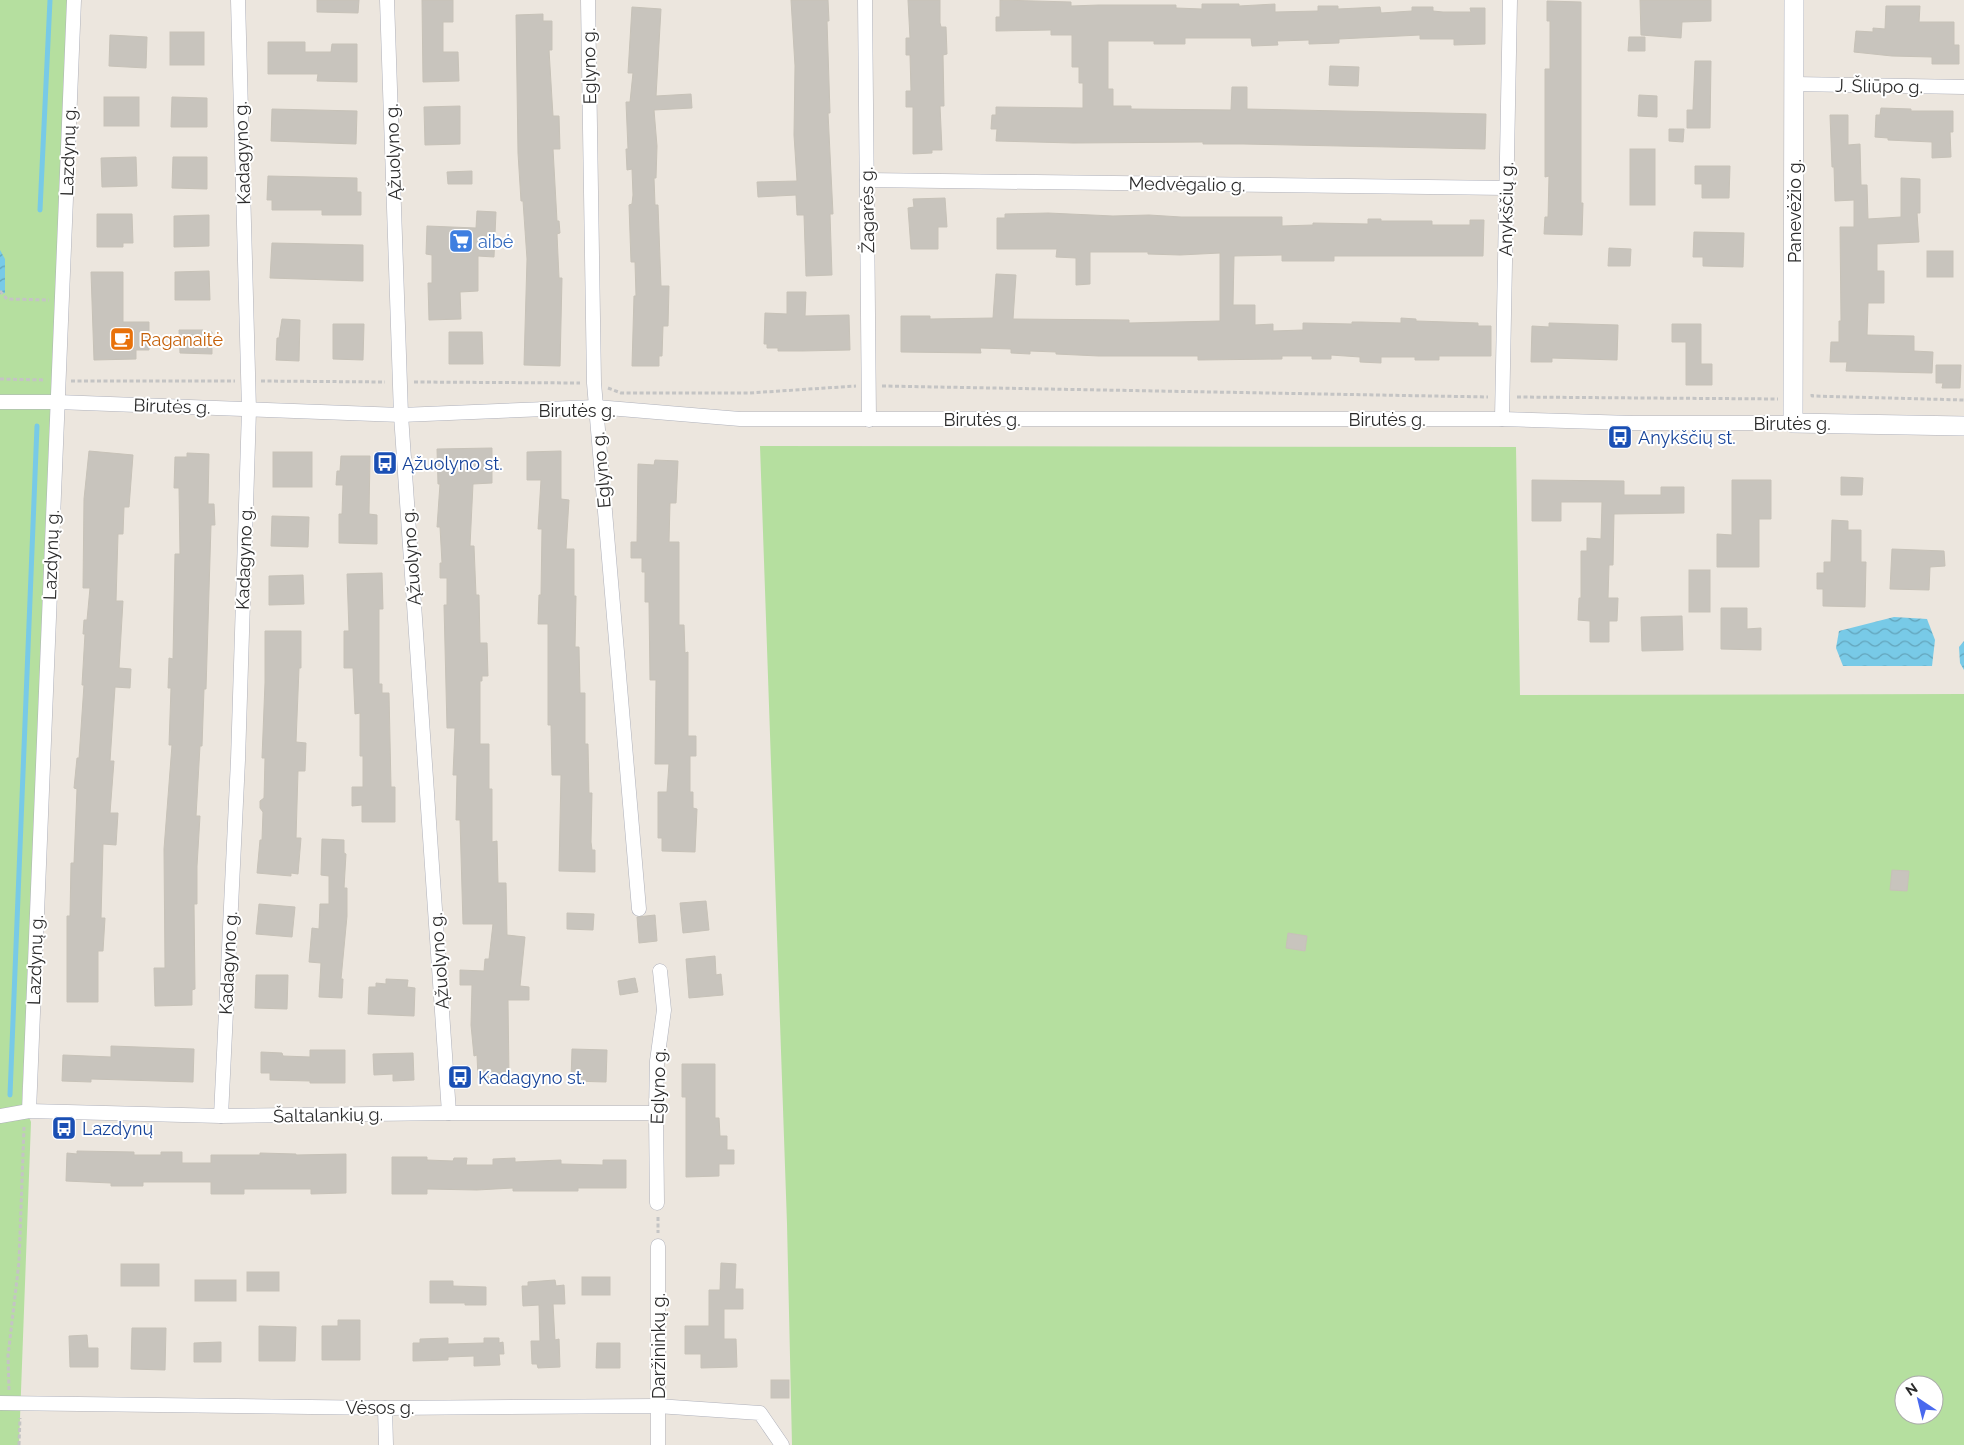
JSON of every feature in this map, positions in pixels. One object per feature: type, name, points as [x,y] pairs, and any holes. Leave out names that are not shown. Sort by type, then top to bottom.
[{"type":"street","name":"Lazdynų g.","points":[[27,1111],[74,0]]},
{"type":"street","name":"Kadagyno g.","points":[[221,1116],[238,760],[249,410],[238,0]]},
{"type":"street","name":"Ąžuolyno g.","points":[[387,0],[401,415],[449,1113]]},
{"type":"street","name":"Eglyno g.","points":[[588,0],[594,383],[639,909]]},
{"type":"street","name":"Žagarės g.","points":[[865,0],[869,420]]},
{"type":"street","name":"Anykščių g.","points":[[1502,419],[1510,0]]},
{"type":"street","name":"Panevėžio g.","points":[[1793,423],[1794,0]]},
{"type":"street","name":"J. Šliūpo g.","points":[[1794,84],[1964,87]]},
{"type":"street","name":"Medvėgalio g.","points":[[867,180],[1507,188]]},
{"type":"street","name":"Birutės g.","points":[[0,402],[57,402],[401,415],[596,407],[740,419],[1502,419],[1633,424],[1793,423],[1964,426]]},
{"type":"street","name":"Eglyno g.","points":[[658,1202],[656,1113],[658,1060],[664,1010],[660,971]]},
{"type":"street","name":"Šaltalankių g.","points":[[0,1116],[27,1111],[221,1116],[656,1113]]},
{"type":"street","name":"Daržininkų g.","points":[[658,1246],[658,1445]]},
{"type":"street","name":"Vėsos g.","points":[[10,1403],[385,1408],[657,1406],[760,1413],[782,1445]]},
{"type":"street","points":[[385,1408],[386,1445]]},
{"type":"path","points":[[1,293],[7,299],[62,300]]},
{"type":"path","points":[[0,379],[58,381],[594,383],[621,392],[631,393],[749,393],[869,386],[1502,397],[1779,399]]},
{"type":"path","points":[[1812,396],[1964,400]]},
{"type":"path","points":[[19,1445],[10,1403],[8,1356],[19,1262],[27,1111]]},
{"type":"path","points":[[658,1202],[658,1246]]},
{"type":"green space","points":[[0,0],[74,0],[57,402],[22,1100],[31,1122],[19,1445],[0,1445]]},
{"type":"green space","points":[[760,446],[1516,447],[1520,695],[1964,694],[1964,1445],[792,1445],[787,1224]]},
{"type":"water","points":[[0,250],[5,259],[5,293],[0,294]]},
{"type":"water","points":[[1894,617],[1927,619],[1935,640],[1932,666],[1843,666],[1836,648],[1839,631]]},
{"type":"water","points":[[1964,641],[1964,670],[1960,663],[1959,647]]},
{"type":"building","points":[[317,0],[359,0],[358,13],[317,12]]},
{"type":"building","points":[[422,0],[453,0],[453,22],[443,22],[443,52],[458,52],[459,81],[423,82]]},
{"type":"building","points":[[791,0],[828,0],[830,113],[828,113],[833,214],[830,214],[832,275],[806,276],[804,215],[797,215],[796,195],[758,197],[757,182],[797,181],[794,135],[795,66]]},
{"type":"building","points":[[908,0],[940,0],[940,23],[941,27],[946,27],[947,54],[943,55],[944,106],[940,106],[942,150],[932,150],[932,153],[913,154],[913,107],[906,107],[906,91],[911,91],[910,55],[906,55],[906,38],[910,38]]},
{"type":"building","points":[[1000,0],[1071,2],[1071,6],[1176,5],[1176,8],[1202,9],[1202,4],[1239,4],[1239,6],[1275,4],[1275,12],[1318,11],[1318,6],[1338,6],[1338,9],[1380,7],[1381,13],[1412,11],[1412,7],[1433,7],[1433,11],[1443,12],[1471,12],[1470,8],[1485,8],[1485,44],[1454,45],[1454,39],[1420,39],[1420,35],[1339,39],[1339,43],[1309,44],[1309,40],[1277,41],[1278,45],[1252,46],[1251,38],[1185,38],[1185,44],[1154,44],[1154,41],[1108,41],[1108,89],[1113,89],[1113,106],[1131,106],[1131,109],[1231,110],[1232,87],[1247,87],[1247,109],[1486,114],[1485,149],[1203,144],[1203,142],[1073,143],[996,141],[997,129],[991,129],[992,115],[996,115],[996,107],[1083,108],[1083,83],[1079,83],[1079,67],[1072,67],[1072,35],[1051,35],[1051,30],[996,31],[996,17],[1000,17]]},
{"type":"building","points":[[1640,0],[1711,0],[1711,21],[1682,22],[1681,38],[1641,35]]},
{"type":"building","points":[[1547,1],[1581,2],[1582,235],[1544,234],[1545,217],[1548,217],[1549,176],[1545,177],[1545,69],[1550,69],[1550,21],[1547,21]]},
{"type":"building","points":[[1886,6],[1920,6],[1919,22],[1954,22],[1954,45],[1959,45],[1959,64],[1932,64],[1932,57],[1892,56],[1854,52],[1856,31],[1873,32],[1873,28],[1885,29]]},
{"type":"building","points":[[632,7],[661,9],[656,96],[691,94],[692,108],[654,110],[657,146],[656,178],[654,178],[655,205],[658,205],[661,286],[669,286],[668,326],[663,326],[662,356],[659,356],[659,366],[632,366],[634,296],[636,296],[635,262],[631,262],[629,205],[632,204],[633,195],[632,169],[627,170],[626,102],[630,102],[633,73],[628,73]]},
{"type":"building","points":[[543,14],[543,21],[552,21],[552,50],[549,50],[553,116],[559,116],[560,149],[553,149],[557,221],[559,221],[560,233],[557,234],[559,278],[562,278],[560,366],[524,365],[527,259],[518,153],[516,15]]},
{"type":"building","points":[[170,32],[204,32],[204,65],[170,65]]},
{"type":"building","points":[[110,35],[147,37],[146,68],[109,66]]},
{"type":"building","points":[[1629,37],[1645,37],[1645,51],[1628,51]]},
{"type":"building","points":[[268,42],[305,42],[305,52],[331,52],[332,44],[357,44],[357,82],[317,81],[318,74],[268,74]]},
{"type":"building","points":[[1695,61],[1711,61],[1710,128],[1687,128],[1687,110],[1693,110]]},
{"type":"building","points":[[1330,66],[1359,67],[1358,86],[1329,85]]},
{"type":"building","points":[[1639,95],[1657,96],[1657,117],[1638,116]]},
{"type":"building","points":[[104,97],[139,97],[139,126],[104,126]]},
{"type":"building","points":[[172,97],[207,98],[207,127],[171,127]]},
{"type":"building","points":[[460,106],[460,144],[425,145],[424,107]]},
{"type":"building","points":[[1881,108],[1911,109],[1911,111],[1953,111],[1953,132],[1950,132],[1951,157],[1932,158],[1932,142],[1888,140],[1888,138],[1875,137],[1876,115],[1880,115]]},
{"type":"building","points":[[272,109],[357,111],[356,144],[271,141]]},
{"type":"building","points":[[1830,115],[1848,115],[1848,145],[1860,144],[1861,185],[1867,185],[1868,219],[1901,217],[1901,178],[1920,179],[1920,213],[1917,213],[1919,242],[1877,244],[1877,271],[1884,271],[1884,303],[1868,303],[1867,335],[1914,336],[1914,351],[1933,352],[1932,373],[1846,371],[1847,362],[1830,362],[1831,342],[1839,342],[1839,321],[1841,321],[1840,227],[1854,227],[1854,200],[1835,201]]},
{"type":"building","points":[[1669,129],[1684,129],[1683,142],[1669,141]]},
{"type":"building","points":[[1630,149],[1655,149],[1655,205],[1630,205]]},
{"type":"building","points":[[136,157],[137,186],[102,187],[101,158]]},
{"type":"building","points":[[173,157],[207,157],[207,189],[172,188]]},
{"type":"building","points":[[1695,166],[1730,166],[1729,198],[1702,198],[1702,184],[1695,184]]},
{"type":"building","points":[[472,171],[472,184],[448,184],[447,172]]},
{"type":"building","points":[[268,176],[357,178],[357,192],[361,192],[361,215],[322,215],[322,210],[272,210],[272,200],[267,200]]},
{"type":"building","points":[[945,198],[947,227],[938,227],[938,249],[911,249],[908,208],[914,207],[913,199]]},
{"type":"building","points":[[477,211],[496,212],[494,257],[478,256],[478,291],[460,292],[461,319],[429,320],[428,283],[432,283],[432,255],[426,254],[427,226],[476,228]]},
{"type":"building","points":[[1048,213],[1113,216],[1282,217],[1282,226],[1313,225],[1313,223],[1368,224],[1368,219],[1381,219],[1381,221],[1432,221],[1432,225],[1470,225],[1470,220],[1484,220],[1483,256],[1334,256],[1334,261],[1282,261],[1282,255],[1234,256],[1233,305],[1255,305],[1255,325],[1273,324],[1273,331],[1303,330],[1303,323],[1401,323],[1401,318],[1416,319],[1416,321],[1478,323],[1478,326],[1491,326],[1491,356],[1439,356],[1439,360],[1415,360],[1415,357],[1381,357],[1381,363],[1360,362],[1360,357],[1331,355],[1331,359],[1312,359],[1312,356],[1282,356],[1282,359],[1198,360],[1198,356],[1099,356],[1030,351],[1030,354],[1011,353],[1011,349],[980,348],[981,353],[901,352],[901,316],[930,316],[930,319],[993,318],[996,274],[1016,275],[1013,319],[1129,320],[1129,323],[1220,321],[1220,253],[1180,255],[1148,254],[1148,252],[1090,252],[1090,284],[1076,285],[1076,258],[1056,257],[1057,249],[997,249],[997,218],[1005,218],[1005,214]]},
{"type":"building","points":[[97,214],[132,214],[133,243],[123,243],[123,247],[97,247]]},
{"type":"building","points":[[209,215],[209,246],[174,247],[174,216]]},
{"type":"building","points":[[1694,232],[1744,233],[1743,267],[1703,266],[1703,257],[1693,257]]},
{"type":"building","points":[[272,243],[363,245],[363,281],[270,278]]},
{"type":"building","points":[[1609,248],[1631,249],[1630,266],[1608,266]]},
{"type":"building","points":[[1927,251],[1953,251],[1953,277],[1927,277]]},
{"type":"building","points":[[209,271],[210,300],[175,300],[175,272]]},
{"type":"building","points":[[91,272],[123,272],[123,322],[149,322],[149,350],[136,350],[136,359],[94,360]]},
{"type":"building","points":[[787,292],[806,292],[805,316],[849,315],[850,350],[778,351],[778,348],[767,348],[767,344],[764,344],[765,313],[787,314]]},
{"type":"building","points":[[282,319],[300,320],[299,361],[276,360],[277,338],[279,338]]},
{"type":"building","points":[[1549,323],[1618,325],[1617,360],[1552,358],[1552,362],[1531,362],[1532,326],[1549,327]]},
{"type":"building","points":[[333,324],[364,324],[363,360],[333,359]]},
{"type":"building","points":[[1672,324],[1701,324],[1701,364],[1712,364],[1712,385],[1686,385],[1686,342],[1672,342]]},
{"type":"building","points":[[179,330],[212,332],[212,354],[180,353]]},
{"type":"building","points":[[449,332],[482,332],[483,364],[449,364]]},
{"type":"building","points":[[1936,365],[1961,365],[1960,388],[1942,388],[1943,383],[1936,383]]},
{"type":"building","points":[[492,448],[492,483],[473,484],[470,546],[474,546],[476,595],[479,595],[480,643],[487,643],[488,676],[482,676],[482,681],[480,681],[480,744],[489,744],[489,789],[492,789],[492,842],[497,841],[498,883],[506,883],[507,935],[525,937],[520,986],[529,987],[529,1000],[508,1000],[509,1077],[478,1078],[477,1055],[474,1056],[471,1025],[472,985],[460,985],[460,970],[484,971],[485,959],[489,959],[493,924],[463,924],[460,820],[456,820],[457,775],[453,775],[455,728],[447,728],[444,605],[447,605],[447,578],[440,578],[440,563],[442,563],[440,527],[437,527],[440,484],[438,484],[437,449]]},
{"type":"building","points":[[89,451],[133,455],[129,507],[124,507],[123,534],[118,534],[116,601],[123,601],[119,668],[131,669],[130,688],[115,687],[110,761],[114,761],[110,813],[118,813],[116,845],[103,844],[101,918],[105,918],[103,951],[98,951],[98,1002],[67,1002],[67,916],[70,916],[71,863],[74,863],[77,789],[74,788],[77,758],[79,758],[84,685],[82,685],[84,620],[87,620],[90,588],[83,588],[84,499]]},
{"type":"building","points":[[561,451],[561,499],[569,500],[566,549],[574,549],[574,596],[576,596],[575,647],[579,647],[580,693],[585,693],[585,744],[588,744],[589,793],[592,793],[591,842],[592,850],[595,850],[595,872],[559,871],[561,775],[552,775],[551,725],[548,725],[548,624],[538,624],[539,595],[541,595],[542,529],[538,529],[541,480],[527,480],[527,452]]},
{"type":"building","points":[[273,452],[312,452],[312,487],[273,487]]},
{"type":"building","points":[[187,453],[209,454],[208,504],[214,504],[215,525],[211,525],[206,689],[204,689],[202,746],[200,746],[196,816],[200,816],[197,904],[194,904],[195,989],[192,990],[192,1005],[155,1006],[154,968],[165,968],[164,849],[172,745],[169,745],[171,688],[168,688],[169,658],[173,659],[175,554],[180,554],[179,488],[174,488],[175,457],[187,457]]},
{"type":"building","points":[[341,456],[370,456],[369,514],[377,515],[377,544],[339,543],[339,514],[342,514],[343,485],[336,485],[337,471],[340,471]]},
{"type":"building","points":[[655,460],[678,461],[676,503],[670,503],[669,542],[679,542],[679,625],[684,625],[685,653],[688,652],[688,736],[696,736],[696,756],[690,756],[690,792],[693,792],[693,808],[697,809],[695,852],[662,851],[662,838],[658,838],[658,792],[667,792],[669,764],[655,764],[656,680],[650,680],[649,602],[645,602],[645,572],[642,572],[642,558],[631,558],[631,542],[637,542],[638,464],[654,465]]},
{"type":"building","points":[[1841,477],[1863,478],[1862,495],[1841,495]]},
{"type":"building","points":[[1532,480],[1624,481],[1624,495],[1661,495],[1661,487],[1684,487],[1684,513],[1614,514],[1613,565],[1609,565],[1608,598],[1618,598],[1617,621],[1609,621],[1609,642],[1590,642],[1590,621],[1578,620],[1579,598],[1581,598],[1581,551],[1587,551],[1587,538],[1601,539],[1602,502],[1561,502],[1561,521],[1532,521]]},
{"type":"building","points":[[1732,480],[1771,480],[1771,519],[1759,519],[1759,567],[1717,567],[1717,534],[1732,535]]},
{"type":"building","points":[[272,516],[309,517],[308,547],[271,546]]},
{"type":"building","points":[[1832,520],[1848,521],[1848,530],[1861,530],[1861,562],[1866,562],[1865,607],[1823,606],[1823,589],[1817,589],[1817,573],[1824,573],[1824,562],[1831,562]]},
{"type":"building","points":[[1892,549],[1944,551],[1945,566],[1930,567],[1929,590],[1890,589]]},
{"type":"building","points":[[1689,570],[1710,570],[1710,612],[1689,612]]},
{"type":"building","points":[[382,573],[383,609],[379,609],[379,684],[382,684],[382,693],[389,693],[391,787],[395,787],[395,822],[362,822],[362,805],[352,806],[352,787],[363,787],[363,756],[360,756],[360,713],[355,714],[353,668],[344,668],[344,631],[349,631],[347,574]]},
{"type":"building","points":[[303,575],[304,604],[269,605],[269,576]]},
{"type":"building","points":[[1721,608],[1747,608],[1747,629],[1761,628],[1761,650],[1721,649]]},
{"type":"building","points":[[1682,616],[1683,650],[1642,651],[1641,617]]},
{"type":"building","points":[[265,631],[301,631],[301,668],[299,668],[296,742],[306,743],[305,771],[298,771],[296,838],[301,838],[298,874],[291,873],[291,876],[257,873],[260,840],[262,840],[263,812],[260,808],[260,801],[264,798],[265,758],[262,758]]},
{"type":"building","points":[[322,839],[344,840],[344,853],[346,854],[344,888],[347,888],[347,916],[341,979],[343,979],[342,998],[319,997],[321,963],[309,962],[312,928],[319,929],[320,904],[329,904],[329,876],[321,875]]},
{"type":"building","points":[[1892,870],[1909,871],[1907,891],[1890,890]]},
{"type":"building","points":[[706,901],[709,930],[683,933],[680,903]]},
{"type":"building","points":[[259,904],[295,907],[292,937],[256,934]]},
{"type":"building","points":[[567,913],[594,914],[593,930],[567,929]]},
{"type":"building","points":[[655,915],[657,941],[639,943],[637,917]]},
{"type":"building","points":[[1288,933],[1307,936],[1305,951],[1286,948]]},
{"type":"building","points":[[715,956],[716,975],[721,974],[723,995],[689,998],[686,959]]},
{"type":"building","points":[[256,975],[288,975],[287,1009],[255,1008]]},
{"type":"building","points":[[635,978],[638,992],[620,995],[618,981]]},
{"type":"building","points":[[386,979],[408,980],[407,987],[415,988],[414,1016],[368,1014],[369,987],[376,987],[376,983],[386,984]]},
{"type":"building","points":[[111,1046],[194,1049],[193,1082],[91,1079],[91,1082],[62,1081],[63,1055],[111,1057]]},
{"type":"building","points":[[572,1049],[607,1050],[606,1082],[571,1081]]},
{"type":"building","points":[[310,1050],[345,1050],[345,1083],[270,1080],[270,1073],[261,1073],[261,1052],[282,1053],[283,1056],[310,1057]]},
{"type":"building","points":[[413,1053],[414,1080],[393,1081],[393,1074],[374,1075],[373,1054]]},
{"type":"building","points":[[682,1064],[715,1064],[715,1118],[719,1118],[720,1136],[727,1136],[727,1150],[734,1150],[734,1164],[719,1164],[719,1176],[686,1177],[686,1097],[682,1097]]},
{"type":"building","points":[[77,1151],[134,1152],[134,1155],[161,1155],[161,1152],[182,1152],[182,1163],[211,1163],[211,1155],[260,1155],[260,1153],[296,1155],[346,1154],[346,1193],[311,1194],[311,1189],[244,1189],[244,1194],[211,1194],[211,1182],[143,1182],[143,1186],[111,1186],[111,1183],[66,1181],[67,1153],[77,1154]]},
{"type":"building","points":[[392,1157],[427,1157],[427,1160],[453,1161],[454,1158],[467,1158],[466,1165],[493,1165],[493,1159],[515,1158],[515,1162],[561,1160],[561,1164],[603,1165],[603,1160],[626,1160],[626,1188],[578,1188],[578,1191],[513,1191],[513,1188],[477,1190],[427,1189],[427,1194],[392,1194]]},
{"type":"building","points":[[721,1263],[736,1264],[735,1289],[743,1289],[743,1309],[724,1309],[724,1339],[736,1339],[737,1367],[701,1368],[701,1354],[685,1354],[685,1326],[709,1326],[709,1290],[720,1290]]},
{"type":"building","points":[[121,1264],[159,1264],[159,1286],[121,1286]]},
{"type":"building","points":[[247,1272],[279,1272],[279,1291],[247,1291]]},
{"type":"building","points":[[582,1277],[610,1277],[610,1295],[582,1295]]},
{"type":"building","points":[[195,1280],[236,1280],[236,1301],[195,1301]]},
{"type":"building","points":[[555,1280],[556,1286],[564,1285],[565,1304],[553,1304],[555,1340],[559,1339],[560,1367],[538,1368],[537,1364],[532,1364],[531,1341],[540,1341],[539,1305],[523,1306],[522,1286],[528,1286],[528,1282]]},
{"type":"building","points":[[430,1281],[453,1281],[453,1286],[486,1287],[486,1305],[430,1303]]},
{"type":"building","points":[[338,1320],[360,1320],[360,1360],[322,1360],[322,1326],[338,1326]]},
{"type":"building","points":[[259,1326],[296,1327],[295,1361],[259,1361]]},
{"type":"building","points":[[132,1328],[166,1328],[165,1370],[131,1369]]},
{"type":"building","points":[[87,1335],[88,1348],[98,1348],[98,1367],[70,1367],[69,1336]]},
{"type":"building","points":[[448,1338],[448,1344],[484,1343],[484,1338],[499,1338],[499,1343],[503,1342],[504,1354],[499,1354],[500,1365],[474,1366],[474,1356],[448,1357],[448,1360],[413,1361],[413,1343],[420,1343],[420,1339]]},
{"type":"building","points":[[221,1342],[221,1362],[194,1362],[194,1343]]},
{"type":"building","points":[[597,1343],[620,1343],[620,1368],[596,1368]]},
{"type":"building","points":[[771,1380],[789,1380],[789,1398],[771,1398]]},
{"type":"waterway","points":[[40,210],[50,0]]},
{"type":"waterway","points":[[10,1095],[37,426]]},
{"type":"place","name":"aibė","points":[[461,241]]},
{"type":"place","name":"Raganaitė","points":[[122,339]]},
{"type":"place","name":"Anykščių st.","points":[[1620,437]]},
{"type":"place","name":"Ąžuolyno st.","points":[[385,463]]},
{"type":"place","name":"Kadagyno st.","points":[[460,1077]]},
{"type":"place","name":"Lazdynų","points":[[64,1128]]}]
